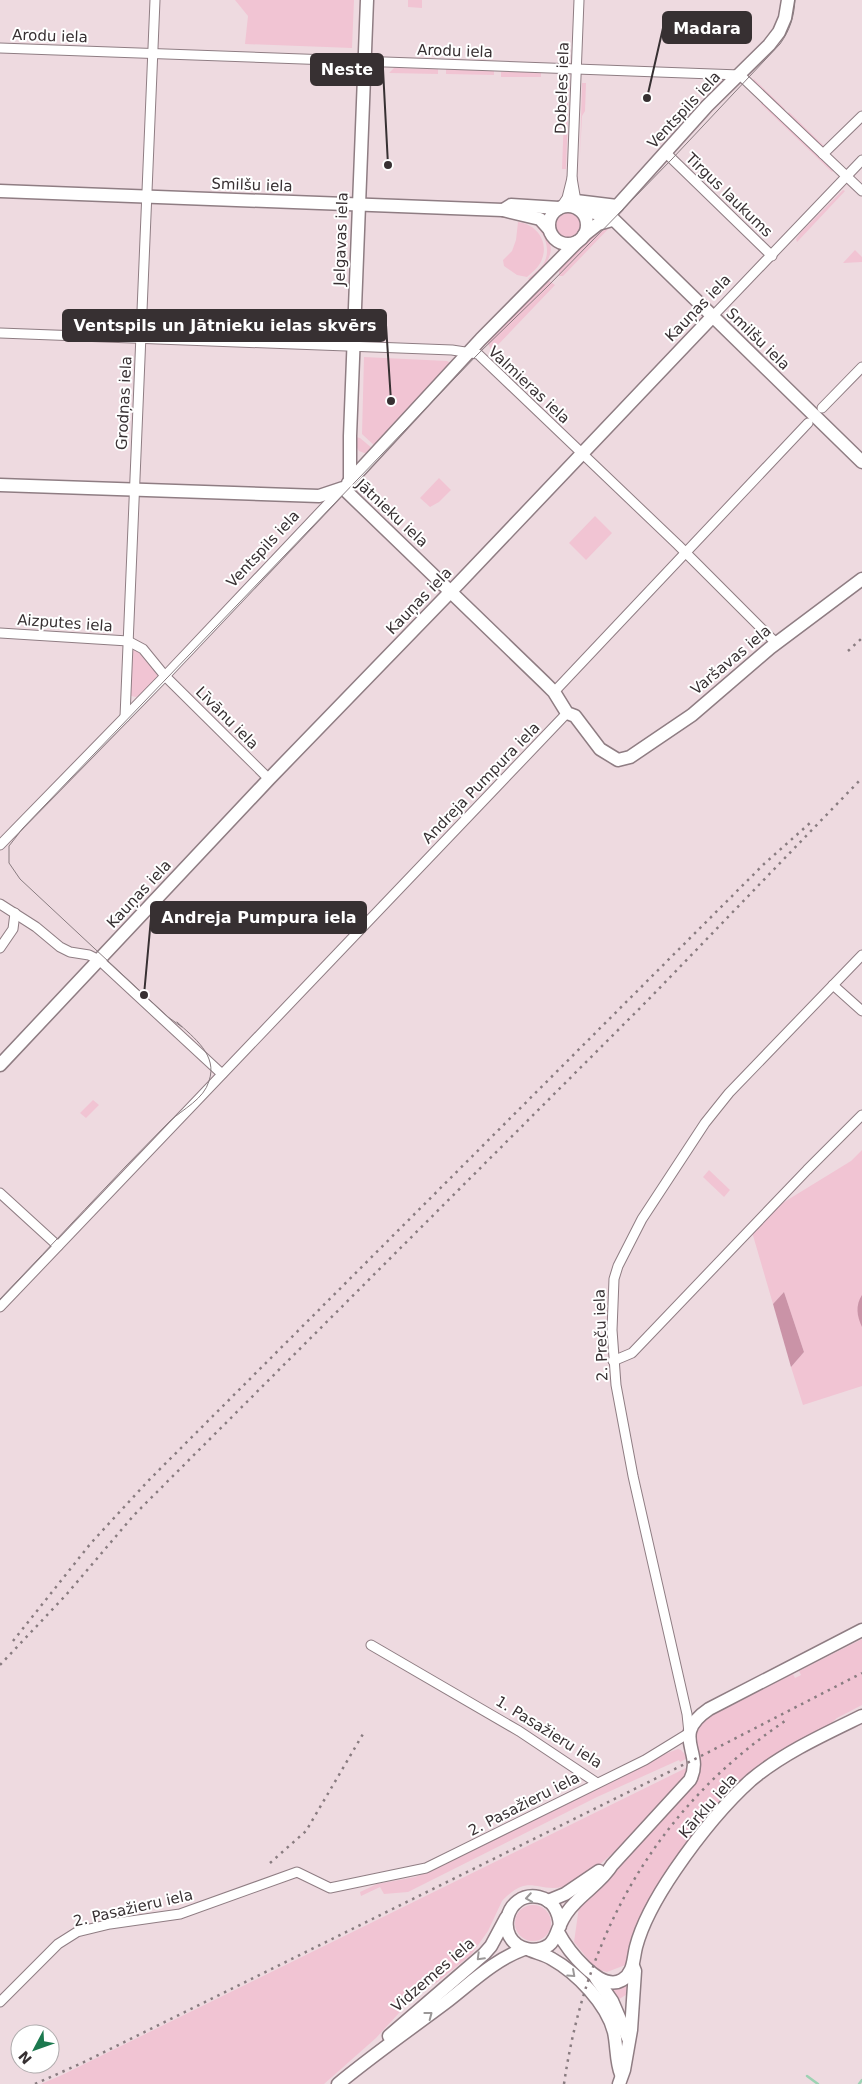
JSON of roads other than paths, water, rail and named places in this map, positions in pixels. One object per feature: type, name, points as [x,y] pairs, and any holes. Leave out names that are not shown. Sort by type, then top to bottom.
[{"type":"street","name":"Grodņas iela","points":[[125,717],[155,0]]},
{"type":"street","name":"Jelgavas iela","points":[[347,484],[367,0]]},
{"type":"street","name":"Dobeles iela","points":[[572,178],[579,0]]},
{"type":"street","name":"Ventspils iela","points":[[613,214],[707,106],[779,32],[785,18],[788,0]]},
{"type":"street","name":"Arodu iela","points":[[0,48],[740,74]]},
{"type":"street","points":[[740,74],[862,191]]},
{"type":"street","points":[[824,154],[862,116]]},
{"type":"street","name":"Tirgus laukums","points":[[666,153],[772,256]]},
{"type":"street","name":"Kauņas iela","points":[[0,1065],[269,779],[451,592],[862,160]]},
{"type":"street","points":[[572,178],[579,207],[587,223],[580,239]]},
{"type":"street","points":[[572,178],[567,198],[550,217],[550,233],[560,243],[572,244],[613,214]]},
{"type":"street","name":"Smilšu iela","points":[[0,191],[503,210],[512,214],[540,219],[550,233]]},
{"type":"street","name":"Smilšu iela","points":[[503,210],[511,205],[560,207]]},
{"type":"street","points":[[560,207],[579,207],[613,214]]},
{"type":"street","name":"Smilšu iela","points":[[613,214],[712,317],[862,462]]},
{"type":"street","name":"Ventspils iela","points":[[545,273],[554,252],[554,244],[550,233]]},
{"type":"street","name":"Ventspils iela","points":[[0,845],[165,676],[545,273],[552,269],[580,239]]},
{"type":"street","name":"Valmieras iela","points":[[0,333],[452,350],[478,354],[686,552],[776,642]]},
{"type":"street","points":[[822,408],[862,367]]},
{"type":"street","points":[[554,692],[808,423]]},
{"type":"street","name":"Jātnieku iela","points":[[0,485],[319,496],[347,484],[451,592],[554,692],[567,712],[575,716],[600,749],[618,760]]},
{"type":"street","name":"Varšavas iela","points":[[618,760],[630,757],[692,715],[776,642],[862,579]]},
{"type":"street","name":"Aizputes iela","points":[[0,633],[128,641]]},
{"type":"street","name":"Līvānu iela","points":[[128,641],[143,649],[165,676],[269,779]]},
{"type":"street","name":"Andreja Pumpura iela","points":[[0,1307],[567,712]]},
{"type":"street","points":[[0,904],[60,947],[70,952],[89,955],[99,960],[222,1074]]},
{"type":"street","points":[[0,948],[13,929],[15,913]]},
{"type":"street","name":"2. Preču iela","points":[[689,1733],[687,1714],[633,1476],[613,1360],[614,1280],[618,1266],[642,1219],[713,1112],[862,955]]},
{"type":"street","points":[[833,985],[862,1011]]},
{"type":"street","points":[[613,1360],[632,1353],[862,1115]]},
{"type":"street","points":[[0,1193],[58,1246]]},
{"type":"street","name":"1. Pasažieru iela","points":[[371,1645],[519,1731],[597,1783],[645,1760],[689,1733],[697,1718],[709,1709],[862,1630]]},
{"type":"street","name":"Kārklu iela","points":[[620,2079],[624,2070],[628,2038],[631,2030],[635,1948],[641,1931],[675,1870],[727,1804],[751,1780],[816,1738],[862,1716]]},
{"type":"street","name":"Vidzemes iela","points":[[338,2084],[496,1962],[527,1949],[547,1946],[554,1940],[574,1904],[608,1872],[612,1865],[690,1780],[695,1768],[689,1743],[689,1733]]},
{"type":"street","name":"2. Pasažieru iela","points":[[0,2002],[58,1944],[77,1932],[110,1924],[180,1914],[297,1872],[330,1888],[416,1872],[597,1783]]},
{"type":"street","name":"Vidzemes iela","points":[[375,2054],[405,2022],[484,1954],[491,1946],[510,1909],[523,1898],[532,1896],[548,1901],[565,1894],[604,1867],[612,1865]]},
{"type":"street","points":[[548,1901],[557,1912],[563,1942],[596,1978],[614,2006],[628,2038]]},
{"type":"street","points":[[507,1917],[506,1923],[509,1936],[518,1946],[527,1949]]},
{"type":"street","name":"Kārklu iela","points":[[527,1949],[561,1964],[600,2002],[613,2030],[618,2053],[620,2079]]},
{"type":"street","points":[[596,1978],[602,1981],[616,1982],[627,1976],[633,1966]]},
{"type":"street","points":[[614,2006],[627,2000],[633,1993]]},
{"type":"street","name":"Kārklu iela","points":[[600,2002],[614,2006]]},
{"type":"waterway","points":[[807,2076],[818,2084]]},
{"type":"waterway","points":[[859,2084],[862,2080]]},
{"type":"tram line","points":[[182,1027],[168,1017],[20,879],[9,863],[9,846],[23,828],[478,354],[548,286],[672,159],[780,44],[791,23],[795,0]]},
{"type":"tram line","points":[[0,1299],[148,1143],[203,1093],[209,1081],[210,1063],[203,1048],[177,1022]]},
{"type":"railway","points":[[848,651],[862,638]]},
{"type":"railway","points":[[0,1665],[66,1595],[134,1515],[648,1000],[862,778]]},
{"type":"railway","points":[[13,1641],[91,1543],[149,1480],[764,864],[810,823]]},
{"type":"railway","points":[[35,2084],[82,2063],[703,1755],[862,1673]]},
{"type":"railway","points":[[564,2084],[575,2028],[590,1975],[611,1924],[636,1877],[666,1832],[702,1791],[742,1753],[788,1719]]},
{"type":"railway","points":[[270,1863],[306,1831],[363,1734]]},
{"type":"place","name":"Madara","points":[[647,98]]},
{"type":"place","name":"Neste","points":[[388,165]]},
{"type":"place","name":"Ventspils un Jātnieku ielas skvērs","points":[[391,401]]},
{"type":"place","name":"Andreja Pumpura iela","points":[[144,995]]}]
